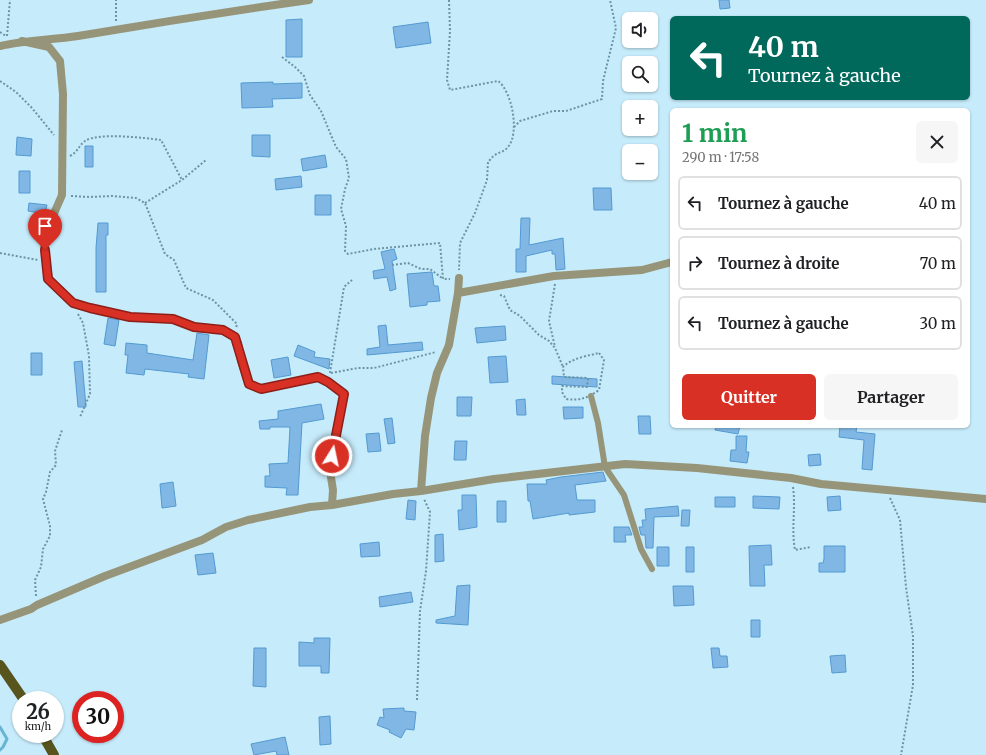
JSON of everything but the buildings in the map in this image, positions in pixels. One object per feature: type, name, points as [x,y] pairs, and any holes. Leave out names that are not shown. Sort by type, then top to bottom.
[{"type":"main road","points":[[0,665],[18,691]]},
{"type":"main road","points":[[47,743],[54,755]]},
{"type":"street","points":[[2,45],[22,41],[69,37],[309,0]]},
{"type":"street","points":[[22,41],[48,47],[60,61],[63,94],[62,195],[43,238],[48,279],[73,303],[90,308],[130,317],[173,319],[194,327],[223,330],[235,337],[249,384],[261,389],[318,377],[328,382],[344,394],[330,471],[333,490],[332,505]]},
{"type":"street","points":[[458,293],[554,276],[642,270],[670,263]]},
{"type":"street","points":[[421,491],[425,436],[431,398],[437,373],[449,345],[458,293],[458,278]]},
{"type":"street","points":[[0,620],[30,609],[105,576],[202,540],[226,527],[235,524],[310,507],[332,505],[494,479],[625,464],[661,465],[791,478],[822,484],[986,499]]},
{"type":"lane","points":[[591,396],[598,423],[605,467],[624,495],[641,549],[652,569]]},
{"type":"path","points":[[2,45],[8,32],[10,0]]},
{"type":"path","points":[[116,0],[116,30]]},
{"type":"path","points":[[392,265],[408,263],[421,269],[430,269],[443,279],[458,278],[460,243],[475,213],[487,180],[488,162],[495,155],[502,152],[509,146],[514,131],[511,105],[504,85],[498,81],[450,90],[447,80],[450,31],[449,0]]},
{"type":"path","points":[[514,127],[520,121],[553,111],[566,111],[602,99],[604,81],[616,28],[610,0]]},
{"type":"path","points":[[282,57],[296,67],[304,76],[310,95],[326,120],[336,147],[346,159],[349,178],[344,189],[341,209],[346,226],[345,251],[348,254],[353,254],[374,249],[440,243],[443,279]]},
{"type":"path","points":[[0,81],[16,92],[32,108],[62,146]]},
{"type":"path","points":[[62,160],[76,153],[86,141],[100,137],[135,136],[161,140],[182,180]]},
{"type":"path","points":[[144,203],[182,180],[206,160]]},
{"type":"path","points":[[62,195],[136,198],[144,203],[165,254],[174,260],[186,288],[213,300],[237,324],[235,337]]},
{"type":"path","points":[[0,253],[22,256],[46,262]]},
{"type":"path","points":[[554,276],[553,300],[549,321],[555,348],[563,367],[564,376],[588,378],[587,387],[562,386],[562,392],[566,399],[576,400],[591,396],[599,390],[604,360],[599,353],[584,356],[567,363],[563,367]]},
{"type":"path","points":[[328,382],[344,287],[352,280]]},
{"type":"path","points":[[486,288],[491,292],[504,296],[510,310],[520,316],[539,335],[549,341],[555,348]]},
{"type":"path","points":[[73,303],[76,313],[81,317],[83,323],[89,356],[90,394],[80,417]]},
{"type":"path","points":[[330,373],[358,368],[374,368],[435,353],[449,345]]},
{"type":"path","points":[[37,605],[35,580],[41,568],[44,549],[50,536],[50,526],[43,499],[50,472],[56,466],[55,451],[62,430]]},
{"type":"path","points":[[791,478],[795,501],[793,538],[795,550],[811,547]]},
{"type":"path","points":[[879,489],[890,498],[900,520],[906,587],[913,636],[913,684],[901,755]]},
{"type":"path","points":[[417,700],[420,611],[426,571],[430,512],[421,491]]},
{"type":"waterway","points":[[0,727],[7,739],[0,750]]},
{"type":"route","points":[[45,250],[48,279],[73,303],[130,317],[173,319],[194,327],[223,330],[235,337],[238,343],[241,361],[249,384],[261,389],[318,377],[328,382],[344,394],[332,456]]}]
